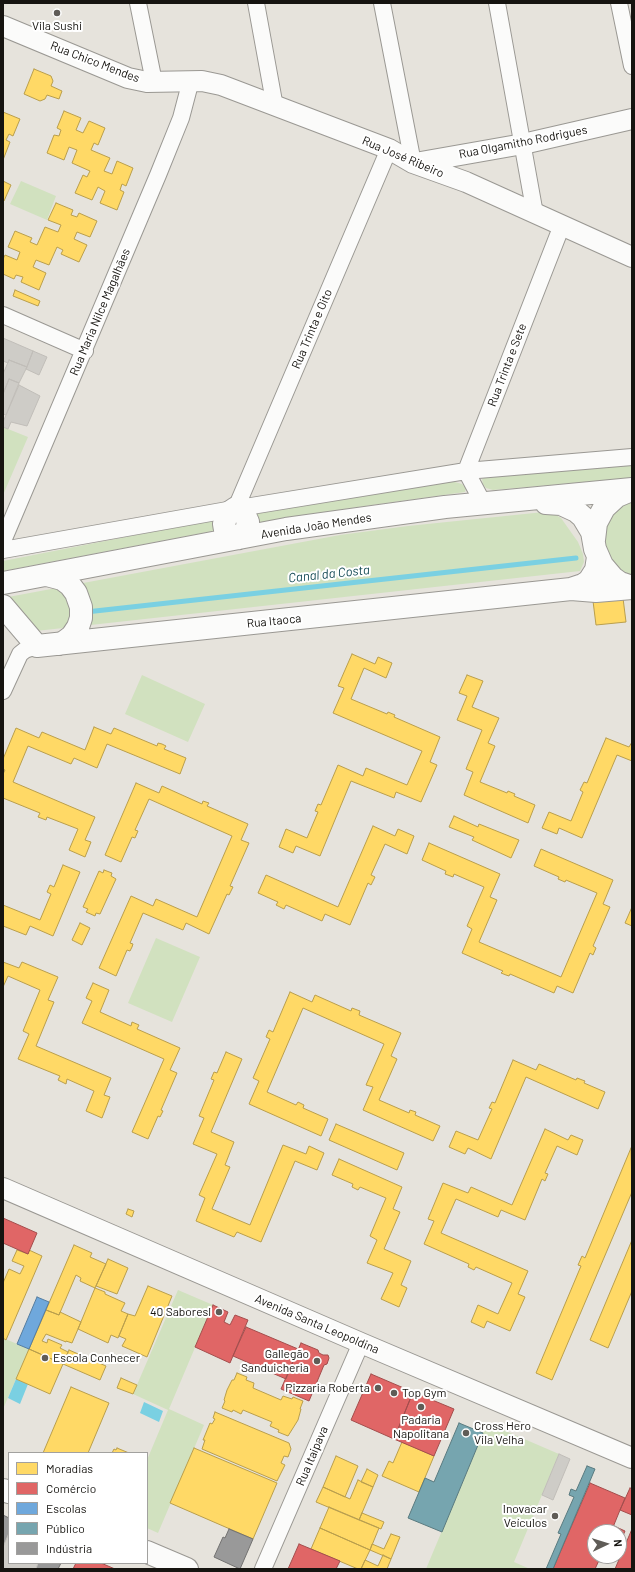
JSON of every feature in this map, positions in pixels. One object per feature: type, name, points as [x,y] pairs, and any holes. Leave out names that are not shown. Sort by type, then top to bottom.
[{"type":"main road","name":"Avenida João Mendes","points":[[3,583],[37,577],[236,523],[352,520],[511,500],[632,490]]},
{"type":"main road","points":[[571,589],[583,585],[589,581],[596,570],[596,524],[604,508],[617,496],[632,490]]},
{"type":"main road","points":[[511,500],[553,503],[569,507],[583,517],[588,524],[596,549],[607,572],[620,583],[632,587]]},
{"type":"main road","points":[[37,646],[10,613],[12,610],[13,598],[18,587],[37,577],[62,579],[70,585],[76,593],[81,608],[81,618],[78,628],[68,639],[59,644]]},
{"type":"main road","points":[[571,589],[596,592],[632,587]]},
{"type":"main road","name":"Rua Itaoca","points":[[37,646],[571,589]]},
{"type":"main road","points":[[148,1552],[187,1569]]},
{"type":"street","points":[[138,3],[154,82]]},
{"type":"street","points":[[256,3],[276,107]]},
{"type":"street","points":[[382,3],[413,163]]},
{"type":"street","points":[[497,3],[535,214]]},
{"type":"street","points":[[618,3],[632,66]]},
{"type":"street","name":"Rua Chico Mendes","points":[[3,26],[128,78],[146,82],[191,80]]},
{"type":"street","name":"Rua José Ribeiro","points":[[191,80],[221,85],[389,149],[413,163],[466,182],[632,257]]},
{"type":"street","name":"Rua Maria Nilce Magalhães","points":[[3,541],[85,351],[178,125],[191,80]]},
{"type":"street","name":"Rua Olgamitho Rodrigues","points":[[413,163],[523,144],[632,119]]},
{"type":"street","name":"Rua Trinta e Oito","points":[[236,523],[389,149]]},
{"type":"street","name":"Rua Trinta e Sete","points":[[466,471],[562,225]]},
{"type":"street","points":[[3,315],[85,351]]},
{"type":"street","name":"Avenida João Mendes","points":[[3,550],[236,523],[466,471],[632,457]]},
{"type":"street","points":[[466,471],[483,503]]},
{"type":"street","name":"Rua Itaoca","points":[[3,691],[20,654],[25,650],[37,646]]},
{"type":"street","name":"Avenida Santa Leopoldina","points":[[3,1188],[360,1343],[632,1458]]},
{"type":"street","name":"Rua Itaipava","points":[[263,1569],[360,1343]]},
{"type":"green space","points":[[21,181],[56,196],[47,220],[10,204]]},
{"type":"green space","points":[[3,427],[28,437],[3,495]]},
{"type":"green space","points":[[632,464],[632,478],[493,490],[486,488],[482,479],[484,478]]},
{"type":"green space","points":[[451,481],[462,484],[466,488],[465,492],[259,523],[256,522],[252,513]]},
{"type":"green space","points":[[632,502],[632,578],[625,575],[610,561],[604,542],[606,528],[612,516],[622,506]]},
{"type":"green space","points":[[544,512],[553,513],[561,518],[578,542],[583,554],[584,562],[580,571],[36,631],[3,598],[340,535],[408,526]]},
{"type":"green space","points":[[212,520],[215,521],[216,529],[213,531],[3,571],[3,561]]},
{"type":"green space","points":[[142,675],[205,704],[188,742],[125,714]]},
{"type":"green space","points":[[156,938],[200,957],[172,1022],[128,1003]]},
{"type":"green space","points":[[178,1290],[213,1305],[169,1409],[204,1425],[158,1533],[148,1528],[148,1458],[168,1410],[133,1394]]},
{"type":"green space","points":[[3,1338],[29,1349],[3,1409]]},
{"type":"green space","points":[[487,1423],[559,1454],[514,1562],[530,1569],[426,1569]]},
{"type":"water","points":[[16,1379],[28,1384],[20,1404],[8,1398]]},
{"type":"water","points":[[144,1402],[163,1411],[159,1422],[140,1413]]},
{"type":"building: Moradias","points":[[34,69],[51,76],[53,81],[51,86],[62,91],[59,99],[47,95],[45,99],[40,101],[24,94]]},
{"type":"building: Moradias","points":[[64,111],[81,118],[76,130],[83,133],[89,121],[105,128],[98,145],[94,143],[91,150],[110,158],[104,171],[112,174],[117,161],[133,168],[126,186],[122,184],[120,190],[124,192],[117,210],[100,203],[105,191],[98,187],[92,200],[75,193],[83,175],[87,177],[90,171],[72,163],[77,150],[69,147],[64,160],[47,153],[54,135],[59,136],[61,130],[57,128]]},
{"type":"building: Moradias","points":[[3,112],[20,119],[13,136],[9,134],[6,140],[10,142],[3,160]]},
{"type":"building: Moradias","points":[[3,181],[11,185],[4,201],[3,201]]},
{"type":"building: Moradias","points":[[56,203],[73,210],[71,215],[77,217],[79,213],[97,221],[90,237],[77,232],[74,239],[87,245],[79,262],[61,254],[63,250],[57,247],[49,265],[36,260],[33,267],[46,273],[39,290],[21,282],[23,277],[16,275],[14,279],[3,274],[3,259],[5,255],[17,260],[20,252],[8,247],[15,231],[32,238],[30,242],[37,245],[45,227],[58,232],[61,225],[48,220]]},
{"type":"building: Moradias","points":[[15,290],[40,301],[38,306],[13,296]]},
{"type":"building: Moradias","points":[[623,598],[626,622],[596,625],[593,601]]},
{"type":"building: Moradias","points":[[352,654],[375,664],[378,657],[392,663],[386,678],[364,668],[351,699],[387,714],[388,712],[395,715],[394,717],[440,737],[430,762],[437,765],[421,802],[396,792],[394,798],[351,781],[320,856],[296,846],[293,853],[279,847],[286,829],[307,838],[318,812],[315,811],[318,804],[321,805],[338,765],[363,776],[366,768],[407,785],[422,751],[333,713],[344,688],[338,686]]},
{"type":"building: Moradias","points":[[467,675],[483,681],[472,707],[499,718],[488,743],[495,746],[480,782],[507,793],[508,791],[515,794],[514,796],[535,805],[528,823],[464,795],[473,772],[466,769],[482,730],[457,720],[467,696],[459,693]]},
{"type":"building: Moradias","points":[[94,727],[111,734],[114,728],[157,746],[158,743],[162,744],[166,746],[164,749],[186,758],[180,774],[107,744],[97,768],[74,758],[71,764],[28,746],[13,782],[95,817],[85,840],[91,842],[85,857],[69,850],[78,829],[47,817],[46,820],[38,817],[40,813],[3,798],[3,774],[5,770],[3,769],[3,759],[16,728],[39,738],[42,732],[85,750]]},
{"type":"building: Moradias","points":[[606,738],[629,747],[632,742],[632,761],[617,755],[582,838],[559,828],[557,834],[542,828],[549,812],[571,821],[583,792],[580,790],[584,782],[587,783]]},
{"type":"building: Moradias","points":[[136,783],[159,793],[162,786],[202,804],[203,801],[209,803],[207,806],[248,824],[241,840],[249,843],[230,886],[233,887],[229,895],[227,894],[209,934],[186,923],[183,930],[143,913],[130,943],[133,944],[132,947],[130,951],[127,950],[116,976],[99,968],[131,896],[153,906],[156,899],[197,917],[232,836],[149,799],[135,830],[138,831],[135,838],[132,837],[121,862],[105,855]]},
{"type":"building: Moradias","points":[[454,816],[478,827],[479,824],[519,840],[511,858],[472,840],[474,837],[449,827]]},
{"type":"building: Moradias","points":[[373,826],[395,836],[398,829],[414,836],[407,854],[385,844],[371,875],[375,877],[371,885],[368,883],[350,925],[325,914],[322,921],[286,905],[284,909],[276,905],[278,902],[258,893],[266,875],[338,907]]},
{"type":"building: Moradias","points":[[429,843],[500,874],[490,897],[497,900],[479,942],[561,977],[597,893],[566,880],[565,882],[558,879],[559,877],[534,866],[541,849],[613,880],[603,904],[610,907],[593,946],[596,948],[593,955],[590,953],[573,993],[557,986],[554,993],[510,974],[509,976],[501,973],[503,971],[462,953],[472,929],[467,926],[484,887],[454,874],[453,877],[445,874],[446,871],[422,860]]},
{"type":"building: Moradias","points":[[63,865],[80,872],[53,936],[30,926],[26,935],[3,926],[3,905],[40,920],[51,894],[47,892],[50,885],[54,887]]},
{"type":"building: Moradias","points":[[104,870],[112,873],[111,876],[116,879],[100,914],[96,913],[95,916],[86,912],[88,909],[83,907],[99,871],[103,873]]},
{"type":"building: Moradias","points":[[632,907],[632,926],[625,923]]},
{"type":"building: Moradias","points":[[80,923],[90,928],[82,945],[72,940]]},
{"type":"building: Moradias","points":[[3,962],[19,968],[22,962],[58,977],[48,1000],[54,1002],[36,1046],[111,1078],[104,1095],[110,1097],[102,1118],[86,1111],[94,1091],[67,1079],[66,1084],[58,1080],[60,1076],[18,1059],[29,1034],[23,1031],[40,990],[8,976],[3,987]]},
{"type":"building: Moradias","points":[[93,983],[109,990],[100,1012],[131,1026],[132,1022],[139,1025],[137,1029],[180,1048],[170,1070],[177,1073],[161,1110],[163,1111],[160,1117],[158,1116],[148,1139],[132,1132],[164,1059],[82,1023],[92,1001],[86,998]]},
{"type":"building: Moradias","points":[[290,992],[312,1002],[315,995],[351,1011],[352,1008],[360,1011],[359,1015],[401,1033],[391,1056],[397,1059],[379,1100],[409,1113],[410,1110],[416,1112],[415,1115],[440,1126],[433,1141],[363,1110],[373,1087],[366,1085],[384,1044],[303,1008],[267,1092],[296,1105],[298,1102],[304,1105],[303,1108],[328,1119],[321,1136],[249,1104],[259,1081],[253,1078],[270,1039],[266,1037],[269,1030],[273,1032]]},
{"type":"building: Moradias","points":[[226,1052],[242,1059],[211,1132],[234,1142],[225,1165],[230,1167],[212,1209],[250,1225],[283,1145],[306,1154],[309,1146],[324,1153],[317,1170],[295,1161],[261,1242],[237,1232],[234,1237],[196,1221],[205,1198],[199,1195],[217,1154],[193,1144],[204,1118],[199,1116],[214,1080],[211,1079],[214,1072],[217,1073]]},
{"type":"building: Moradias","points":[[513,1060],[536,1070],[539,1064],[576,1080],[577,1078],[585,1081],[584,1083],[605,1092],[598,1109],[526,1077],[491,1159],[468,1148],[465,1154],[449,1147],[456,1131],[478,1140],[492,1109],[489,1108],[492,1102],[495,1103]]},
{"type":"building: Moradias","points":[[336,1124],[404,1153],[397,1170],[329,1140]]},
{"type":"building: Moradias","points":[[545,1129],[568,1140],[571,1135],[583,1140],[577,1155],[557,1146],[545,1173],[548,1174],[545,1181],[542,1179],[525,1220],[501,1210],[498,1217],[456,1199],[441,1233],[528,1271],[518,1294],[525,1297],[510,1331],[487,1321],[484,1328],[471,1322],[478,1305],[498,1314],[512,1283],[476,1267],[474,1270],[468,1267],[469,1264],[424,1244],[434,1221],[428,1219],[443,1183],[468,1193],[471,1187],[512,1205]]},
{"type":"building: Moradias","points":[[631,1148],[632,1192],[552,1380],[536,1373],[581,1266],[578,1265],[582,1256],[585,1258]]},
{"type":"building: Moradias","points":[[339,1159],[402,1187],[393,1209],[400,1212],[384,1249],[411,1261],[401,1285],[407,1288],[399,1307],[381,1299],[393,1273],[367,1263],[377,1240],[370,1236],[386,1198],[360,1187],[358,1190],[352,1187],[353,1184],[332,1175]]},
{"type":"building: Moradias","points":[[128,1209],[134,1211],[132,1217],[126,1214]]},
{"type":"building: Moradias","points":[[632,1240],[632,1291],[608,1348],[590,1340]]},
{"type":"building: Moradias","points":[[74,1245],[92,1253],[90,1257],[106,1264],[95,1288],[80,1281],[81,1278],[76,1275],[59,1315],[46,1310]]},
{"type":"building: Moradias","points":[[17,1250],[28,1254],[29,1250],[42,1256],[6,1340],[3,1338],[3,1283],[9,1269],[20,1274],[24,1266],[12,1261]]},
{"type":"building: Moradias","points":[[108,1259],[128,1268],[117,1294],[96,1286]]},
{"type":"building: Moradias","points":[[148,1286],[172,1296],[147,1357],[122,1346],[126,1339],[119,1336],[128,1314],[135,1316]]},
{"type":"building: Moradias","points":[[95,1288],[125,1303],[121,1311],[128,1314],[118,1338],[111,1335],[108,1343],[78,1329]]},
{"type":"building: Moradias","points":[[46,1310],[59,1315],[60,1312],[81,1322],[72,1343],[46,1334],[42,1341],[47,1343],[48,1339],[62,1345],[60,1348],[68,1352],[63,1364],[29,1349]]},
{"type":"building: Moradias","points":[[29,1349],[63,1364],[50,1394],[16,1379]]},
{"type":"building: Moradias","points":[[69,1350],[106,1366],[100,1380],[63,1364]]},
{"type":"building: Moradias","points":[[237,1373],[247,1377],[246,1380],[254,1383],[253,1388],[281,1400],[283,1396],[292,1399],[293,1397],[303,1401],[298,1420],[288,1436],[278,1432],[279,1430],[270,1426],[272,1422],[243,1410],[241,1414],[233,1410],[232,1412],[222,1408],[227,1390]]},
{"type":"building: Moradias","points":[[121,1378],[137,1385],[133,1394],[117,1388]]},
{"type":"building: Moradias","points":[[71,1387],[109,1403],[88,1452],[43,1452]]},
{"type":"building: Moradias","points":[[215,1412],[289,1443],[291,1449],[288,1457],[284,1456],[281,1463],[285,1465],[277,1481],[202,1449],[205,1440],[203,1440],[210,1423],[212,1424],[215,1419],[213,1418]]},
{"type":"building: Moradias","points":[[402,1442],[434,1456],[419,1492],[382,1476],[389,1461],[393,1463]]},
{"type":"building: Moradias","points":[[117,1448],[127,1452],[112,1452],[114,1449],[116,1450]]},
{"type":"building: Moradias","points":[[194,1448],[277,1483],[253,1539],[170,1503]]},
{"type":"building: Moradias","points":[[336,1456],[358,1466],[345,1497],[323,1487]]},
{"type":"building: Moradias","points":[[367,1469],[378,1475],[373,1487],[361,1482]]},
{"type":"building: Moradias","points":[[358,1480],[373,1487],[359,1520],[316,1502],[323,1487],[350,1499]]},
{"type":"building: Moradias","points":[[329,1507],[379,1528],[370,1550],[320,1528]]},
{"type":"building: Moradias","points":[[362,1513],[384,1522],[381,1529],[359,1520]]},
{"type":"building: Moradias","points":[[320,1528],[370,1550],[361,1569],[311,1549]]},
{"type":"building: Moradias","points":[[391,1534],[400,1537],[391,1559],[370,1550],[372,1544],[384,1549]]},
{"type":"building: Moradias","points":[[383,1555],[391,1559],[387,1569],[361,1569],[365,1560],[378,1566]]},
{"type":"building: Comércio","points":[[3,1218],[37,1233],[28,1254],[3,1243]]},
{"type":"building: Comércio","points":[[213,1305],[228,1312],[224,1322],[230,1325],[235,1315],[248,1320],[230,1363],[195,1347]]},
{"type":"building: Comércio","points":[[246,1327],[298,1349],[286,1379],[233,1356]]},
{"type":"building: Comércio","points":[[301,1343],[318,1350],[319,1353],[323,1355],[328,1355],[329,1358],[327,1364],[324,1365],[309,1401],[281,1389]]},
{"type":"building: Comércio","points":[[371,1374],[413,1392],[394,1439],[351,1420]]},
{"type":"building: Comércio","points":[[413,1392],[454,1409],[434,1456],[394,1439]]},
{"type":"building: Comércio","points":[[590,1483],[625,1498],[614,1524],[587,1524],[587,1564],[597,1564],[595,1569],[553,1569]]},
{"type":"building: Comércio","points":[[630,1488],[632,1489],[632,1515],[620,1510]]},
{"type":"building: Comércio","points":[[632,1529],[632,1569],[615,1569],[617,1564],[627,1564],[627,1541]]},
{"type":"building: Comércio","points":[[299,1544],[340,1561],[336,1569],[288,1569]]},
{"type":"building: Comércio","points":[[76,1564],[103,1564],[115,1569],[73,1569]]},
{"type":"building: Escolas","points":[[37,1297],[49,1302],[29,1349],[17,1344]]},
{"type":"building: Público","points":[[459,1423],[483,1433],[442,1532],[408,1518],[425,1478],[434,1482]]},
{"type":"building: Público","points":[[587,1466],[595,1469],[553,1569],[546,1569],[561,1534],[558,1533],[574,1497],[569,1495],[571,1489],[576,1491]]},
{"type":"building: Indústria","points":[[3,1515],[8,1518],[8,1564],[60,1564],[58,1569],[3,1569]]},
{"type":"building: Indústria","points":[[229,1529],[253,1539],[240,1569],[214,1557],[223,1537],[225,1538]]},
{"type":"building: Outros","points":[[3,338],[33,351],[27,367],[9,360],[8,363],[3,361]]},
{"type":"building: Outros","points":[[33,351],[47,357],[39,375],[26,369]]},
{"type":"building: Outros","points":[[9,360],[27,367],[19,383],[9,379],[3,394],[3,374]]},
{"type":"building: Outros","points":[[9,379],[19,383],[6,415],[3,414],[3,394]]},
{"type":"building: Outros","points":[[19,385],[40,396],[27,426],[11,422],[8,429],[3,427],[3,422]]},
{"type":"building: Outros","points":[[559,1454],[570,1459],[553,1500],[542,1495]]},
{"type":"building: Outros","points":[[8,1535],[8,1564],[38,1564],[36,1569],[3,1569],[3,1547]]},
{"type":"waterway","name":"Canal da Costa","points":[[86,612],[576,558]]},
{"type":"place","name":"Vila Sushi","points":[[57,13]]},
{"type":"place","name":"40 Saboresl","points":[[219,1312]]},
{"type":"place","name":"Escola Conhecer","points":[[45,1358]]},
{"type":"place","name":"Gallegão Sanduicheria","points":[[317,1361]]},
{"type":"place","name":"Pizzaria Roberta","points":[[378,1388]]},
{"type":"place","name":"Top Gym","points":[[394,1393]]},
{"type":"place","name":"Padaria Napolitana","points":[[421,1407]]},
{"type":"place","name":"Cross Hero Vila Velha","points":[[466,1433]]},
{"type":"place","name":"Inovacar Veículos","points":[[555,1516]]}]
